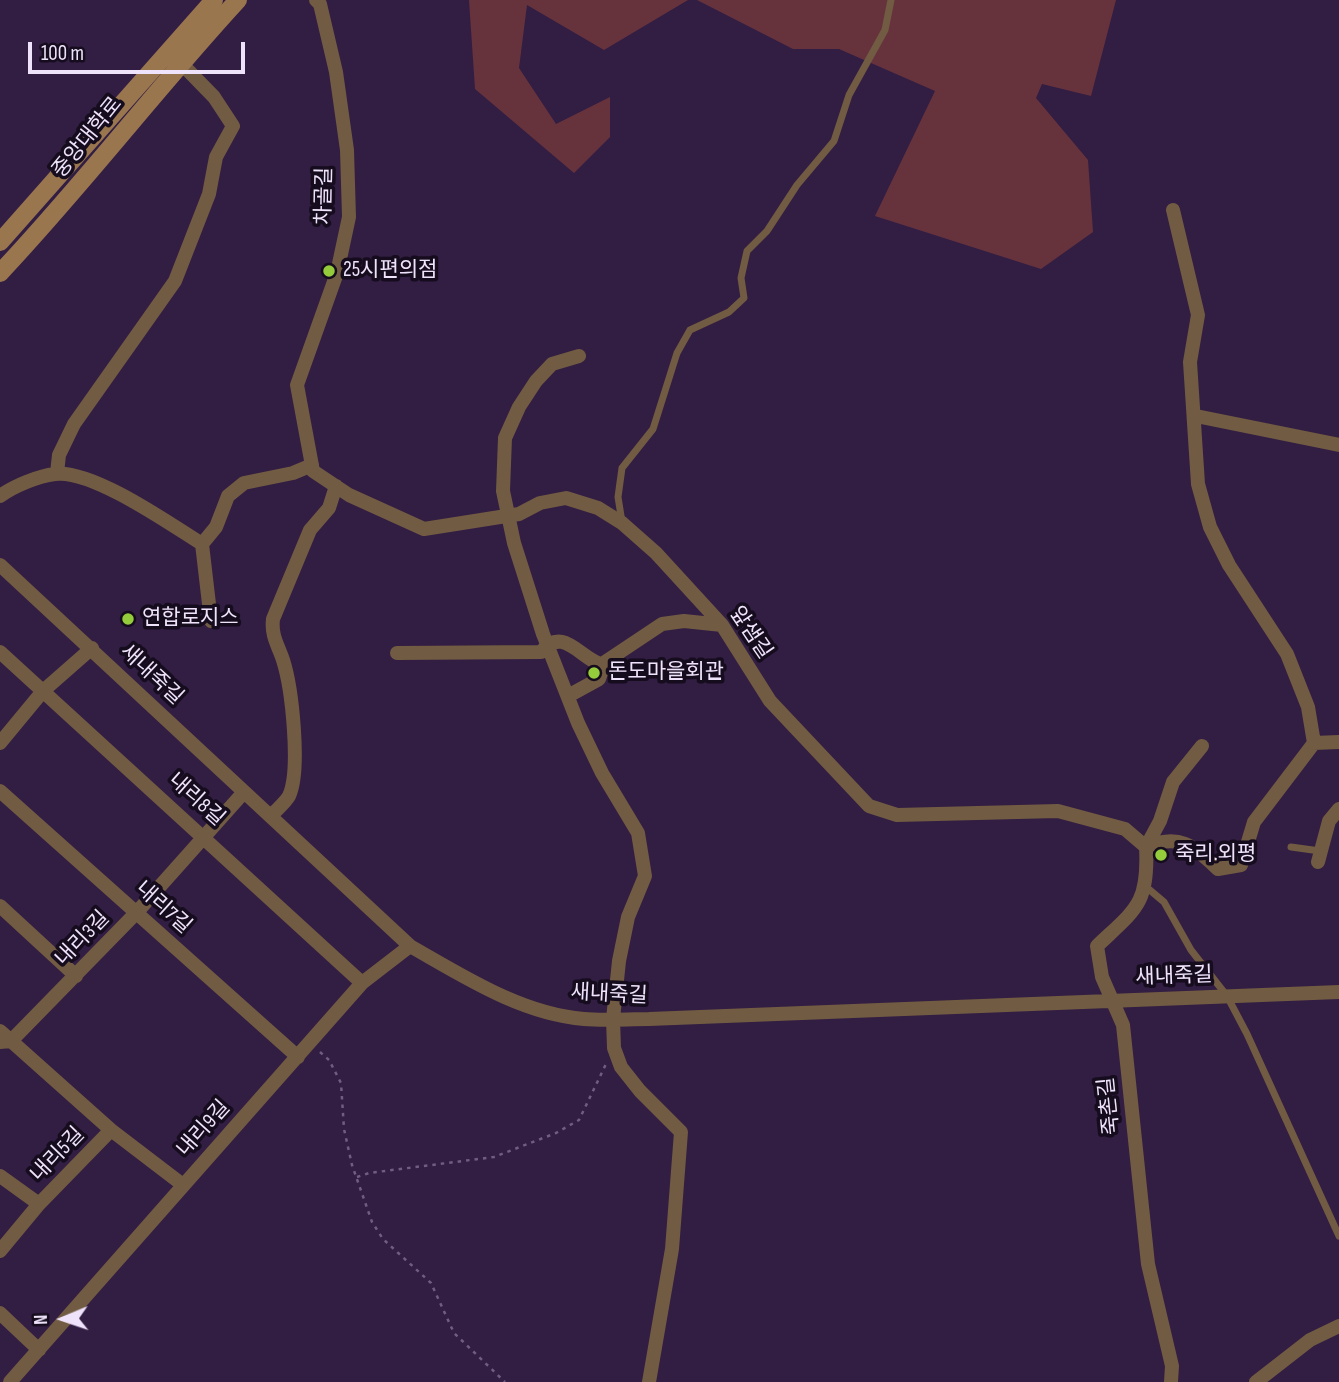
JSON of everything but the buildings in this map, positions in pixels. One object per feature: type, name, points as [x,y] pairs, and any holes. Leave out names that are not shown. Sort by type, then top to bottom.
[{"type":"street","name":"중앙대학로","points":[[0,273],[53,217],[214,0]]},
{"type":"street","name":"중앙대학로","points":[[0,242],[175,56],[238,0]]},
{"type":"street","name":"차골길","points":[[312,468],[297,384],[337,273],[349,218],[347,150],[336,72],[320,4],[316,0]]},
{"type":"street","points":[[57,473],[59,455],[74,424],[175,281],[209,194],[216,157],[233,126],[214,97],[175,56]]},
{"type":"street","points":[[1146,847],[1165,840],[1192,845],[1218,869],[1241,866],[1254,822],[1314,743],[1308,707],[1287,654],[1229,565],[1210,527],[1198,484],[1196,416],[1190,362],[1198,314],[1173,210]]},
{"type":"street","points":[[579,356],[552,364],[536,381],[519,407],[505,438],[503,491],[547,645],[578,723],[602,773],[638,833],[645,876],[626,928],[619,961],[613,1019],[617,1055],[621,1067],[640,1091],[681,1132],[672,1249],[649,1382]]},
{"type":"street","points":[[1196,416],[1339,444]]},
{"type":"street","points":[[211,621],[202,544],[216,527],[228,496],[244,482],[312,468]]},
{"type":"street","name":"앞샘길","points":[[312,468],[336,486],[424,529],[508,515],[566,498],[598,508],[622,523],[656,553],[722,625],[770,701],[869,806],[897,815],[1058,811],[1125,829],[1146,847]]},
{"type":"street","points":[[0,496],[10,489],[57,473],[87,480],[137,503],[202,544]]},
{"type":"street","points":[[271,816],[289,795],[295,752],[291,698],[283,661],[271,632],[273,619],[310,530],[329,508],[336,486]]},
{"type":"street","name":"새내죽길","points":[[0,565],[410,946],[523,1005],[582,1019],[613,1019],[1339,992]]},
{"type":"street","points":[[568,696],[599,679],[604,665],[633,642],[663,624],[684,621],[722,625]]},
{"type":"street","points":[[397,653],[541,652],[547,645],[558,641],[571,643],[596,664],[604,665]]},
{"type":"street","points":[[0,743],[43,691],[92,649]]},
{"type":"street","name":"내리8길","points":[[0,652],[362,983]]},
{"type":"street","points":[[1314,743],[1339,742]]},
{"type":"street","name":"죽촌길","points":[[1171,1382],[1172,1366],[1148,1264],[1123,1025],[1102,977],[1097,946],[1138,907],[1145,886],[1146,847],[1160,821],[1173,782],[1202,746]]},
{"type":"street","name":"내리7길","points":[[0,791],[298,1057]]},
{"type":"street","name":"내리3길","points":[[4,1038],[76,976],[244,792]]},
{"type":"street","points":[[1319,856],[1329,821],[1339,809]]},
{"type":"street","points":[[0,905],[76,976]]},
{"type":"street","name":"내리9길","points":[[10,1382],[362,983],[410,946]]},
{"type":"street","name":"내리5길","points":[[4,1038],[111,1129],[183,1185]]},
{"type":"street","name":"내리5길","points":[[0,1177],[39,1204],[111,1129]]},
{"type":"street","points":[[0,1251],[39,1204]]},
{"type":"street","points":[[0,1313],[39,1350]]},
{"type":"street","points":[[1256,1382],[1310,1340],[1339,1326]]},
{"type":"lane","points":[[622,523],[618,497],[622,468],[653,429],[677,353],[690,330],[729,312],[744,298],[741,278],[747,251],[767,231],[797,185],[834,141],[849,95],[885,30],[891,0]]},
{"type":"lane","points":[[1291,847],[1319,856]]},
{"type":"lane","points":[[1145,886],[1164,902],[1191,950],[1227,996],[1339,1236]]},
{"type":"path","points":[[309,1043],[329,1060],[341,1083],[344,1129],[372,1222],[383,1239],[431,1283],[454,1333],[505,1382]]},
{"type":"path","points":[[357,1178],[369,1173],[494,1157],[556,1133],[579,1120],[604,1065],[617,1055]]},
{"type":"shaded area","points":[[469,0],[688,0],[604,50],[527,5],[519,68],[556,124],[610,97],[610,137],[574,173],[475,89]]},
{"type":"shaded area","points":[[697,0],[1116,0],[1091,96],[1042,84],[1036,98],[1088,160],[1093,232],[1041,269],[875,216],[935,91],[839,49],[793,49]]},
{"type":"place","name":"25시편의점","points":[[329,271]]},
{"type":"place","name":"연합로지스","points":[[128,619]]},
{"type":"place","name":"돈도마을회관","points":[[594,673]]},
{"type":"place","name":"죽리.외평","points":[[1161,855]]}]
